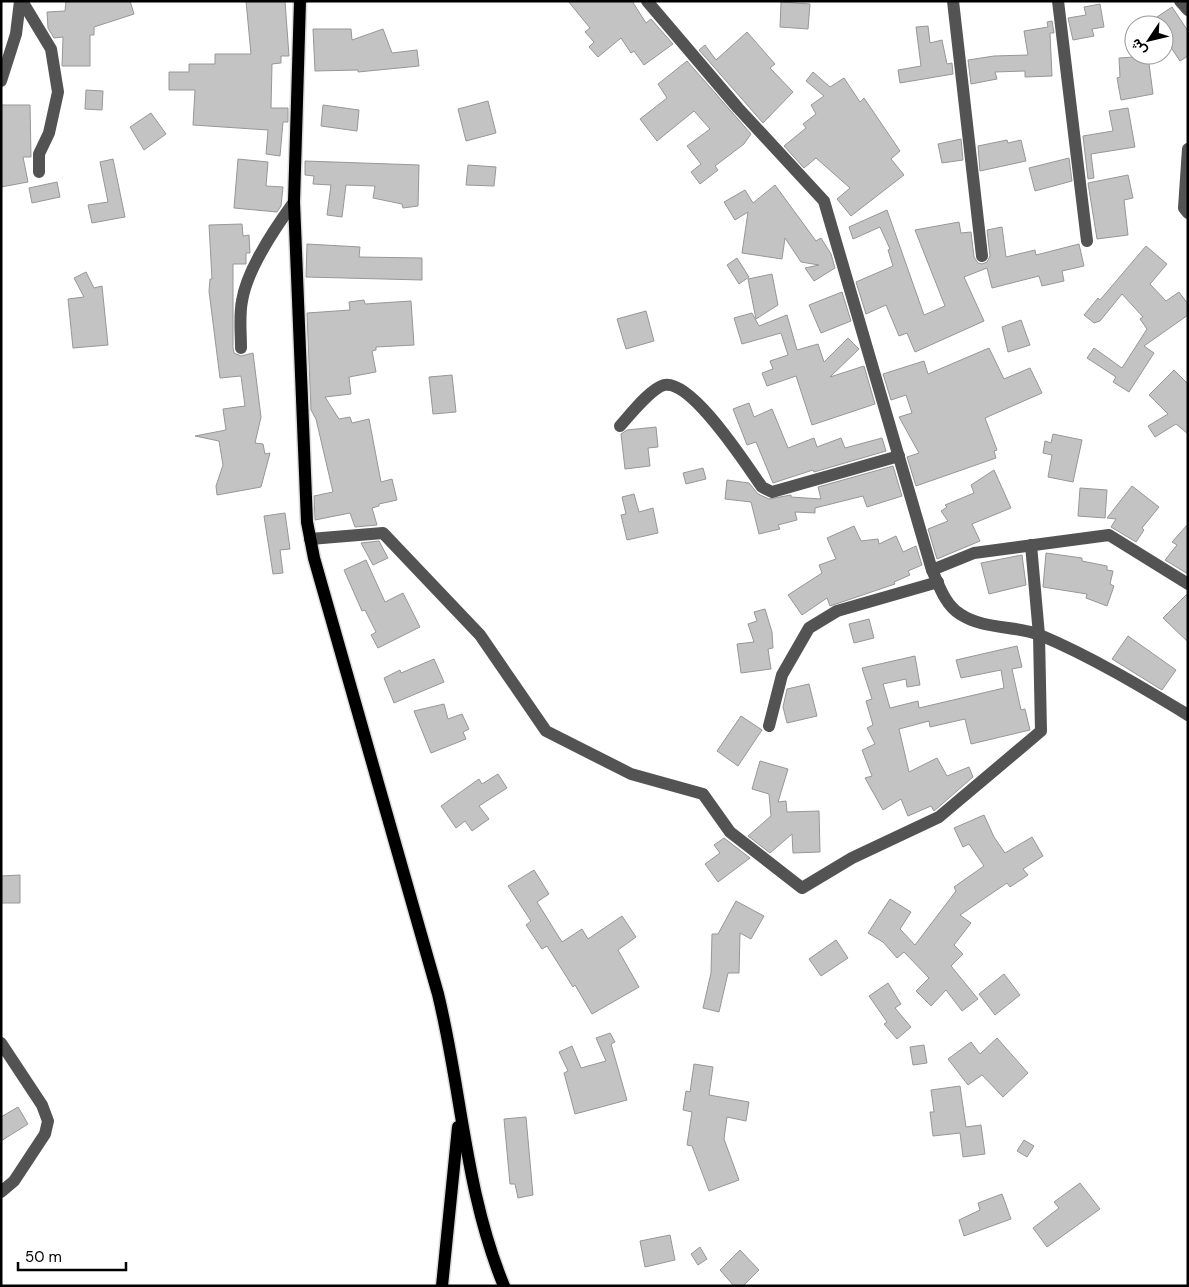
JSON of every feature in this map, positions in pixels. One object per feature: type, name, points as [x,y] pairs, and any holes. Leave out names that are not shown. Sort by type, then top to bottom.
[{"type":"main road","points":[[300,1],[294,202],[304,496],[310,539],[438,994],[452,1055],[459,1114],[481,1222],[504,1286]]},
{"type":"main road","points":[[442,1286],[459,1114]]},
{"type":"street","points":[[1,81],[16,34],[21,1]]},
{"type":"street","points":[[21,1],[51,49],[58,92],[49,133],[39,154],[39,172]]},
{"type":"street","points":[[647,1],[738,108],[824,201],[932,570],[948,602],[958,613],[974,622],[1039,635],[1147,690],[1188,715]]},
{"type":"street","points":[[953,1],[982,256]]},
{"type":"street","points":[[1058,1],[1088,240]]},
{"type":"street","points":[[1180,1],[1188,10]]},
{"type":"street","points":[[1188,149],[1184,208],[1188,213]]},
{"type":"street","points":[[241,348],[242,301],[250,276],[277,226],[294,202]]},
{"type":"street","points":[[620,426],[657,388],[667,384],[676,387],[686,392],[724,433],[762,487],[772,492],[899,456]]},
{"type":"street","points":[[310,539],[383,533],[480,635],[546,731],[631,774],[703,794],[730,832],[802,888],[852,858],[939,817],[1041,730],[1039,635],[1031,545]]},
{"type":"street","points":[[932,570],[974,553],[1109,535],[1188,584]]},
{"type":"street","points":[[769,726],[782,675],[809,628],[836,611],[938,582]]},
{"type":"street","points":[[1,1043],[42,1105],[48,1121],[45,1134],[14,1180],[1,1192]]},
{"type":"building","points":[[66,1],[130,1],[134,14],[94,27],[94,35],[90,35],[90,66],[62,66],[63,37],[54,38],[48,28],[47,12],[65,11]]},
{"type":"building","points":[[246,1],[285,1],[289,56],[281,56],[281,63],[272,64],[271,108],[288,108],[288,122],[283,122],[280,156],[266,154],[268,130],[193,125],[195,90],[169,90],[169,72],[189,72],[189,64],[215,64],[215,54],[251,54]]},
{"type":"building","points":[[568,1],[632,1],[646,23],[651,19],[673,44],[644,65],[634,51],[631,53],[621,38],[598,57],[589,47],[594,42],[585,32],[590,28]]},
{"type":"building","points":[[781,2],[810,4],[808,29],[780,27]]},
{"type":"building","points":[[1100,4],[1104,27],[1092,29],[1094,36],[1073,40],[1068,18],[1086,15],[1084,7]]},
{"type":"building","points":[[1172,7],[1188,31],[1188,56],[1180,61],[1174,52],[1174,15],[1160,15]]},
{"type":"building","points":[[1052,21],[1054,33],[1050,33],[1052,76],[1025,77],[1025,71],[995,72],[997,79],[971,84],[968,60],[994,56],[1028,55],[1024,31],[1048,27],[1047,22]]},
{"type":"building","points":[[928,26],[930,43],[942,40],[947,64],[952,63],[953,74],[900,83],[898,70],[921,66],[916,27]]},
{"type":"building","points":[[313,29],[351,29],[352,40],[383,29],[392,53],[417,50],[419,66],[358,72],[358,70],[315,71]]},
{"type":"building","points":[[747,32],[775,64],[770,68],[793,92],[763,123],[699,50],[705,45],[716,60]]},
{"type":"building","points":[[1119,58],[1124,58],[1124,65],[1149,65],[1153,94],[1121,100],[1117,78],[1120,77]]},
{"type":"building","points":[[687,61],[751,134],[744,144],[715,166],[718,170],[700,184],[691,172],[701,164],[687,146],[710,129],[694,111],[657,141],[640,119],[667,98],[658,84]]},
{"type":"building","points":[[813,72],[830,87],[844,78],[860,102],[864,98],[900,151],[891,159],[904,175],[851,216],[837,199],[850,188],[816,158],[804,168],[784,146],[806,128],[803,124],[816,114],[811,105],[824,96],[806,81]]},
{"type":"building","points":[[86,90],[103,91],[102,110],[85,109]]},
{"type":"building","points":[[488,101],[496,133],[466,141],[458,109]]},
{"type":"building","points":[[1,105],[30,105],[31,157],[23,157],[28,182],[1,187]]},
{"type":"building","points":[[323,105],[359,110],[357,131],[321,126]]},
{"type":"building","points":[[1128,108],[1135,147],[1091,154],[1094,178],[1088,179],[1083,136],[1113,131],[1109,111]]},
{"type":"building","points":[[151,113],[166,134],[144,150],[130,127]]},
{"type":"building","points":[[961,139],[963,160],[942,163],[938,144]]},
{"type":"building","points":[[1007,140],[1008,143],[1021,140],[1026,161],[980,171],[978,146]]},
{"type":"building","points":[[1069,158],[1072,181],[1035,191],[1029,168]]},
{"type":"building","points":[[113,159],[125,217],[92,223],[88,205],[108,202],[100,162]]},
{"type":"building","points":[[238,159],[268,162],[266,186],[283,187],[281,206],[277,212],[234,208]]},
{"type":"building","points":[[305,161],[419,165],[418,206],[403,208],[402,204],[373,198],[375,186],[346,185],[342,217],[327,215],[331,185],[313,184],[314,176],[305,175]]},
{"type":"building","points":[[468,165],[496,167],[494,186],[466,185]]},
{"type":"building","points":[[1128,175],[1133,198],[1124,200],[1128,235],[1097,239],[1088,183]]},
{"type":"building","points":[[57,182],[60,197],[32,203],[29,188]]},
{"type":"building","points":[[775,185],[816,241],[821,238],[831,254],[835,268],[814,281],[805,268],[819,265],[801,262],[785,238],[782,259],[742,253],[748,212],[735,220],[724,202],[745,190],[753,203]]},
{"type":"building","points":[[887,210],[924,315],[945,306],[915,230],[959,222],[961,233],[971,232],[974,257],[978,263],[982,264],[987,262],[990,256],[987,230],[1002,227],[1006,257],[1035,250],[1036,255],[1079,244],[1084,266],[1062,271],[1064,281],[1042,286],[1039,276],[992,288],[987,268],[964,277],[984,321],[915,352],[907,333],[899,336],[886,305],[866,314],[856,282],[893,266],[888,250],[890,249],[880,227],[853,239],[849,227]]},
{"type":"building","points":[[242,224],[243,236],[249,235],[250,253],[246,253],[246,264],[233,264],[233,348],[234,353],[241,356],[253,353],[261,417],[255,443],[263,444],[265,454],[270,453],[261,487],[217,495],[216,486],[223,465],[219,441],[195,436],[226,430],[223,409],[245,406],[241,376],[220,378],[209,291],[210,279],[212,279],[209,225]]},
{"type":"building","points":[[307,244],[360,247],[359,257],[422,258],[422,280],[306,277]]},
{"type":"building","points":[[1146,246],[1167,264],[1150,284],[1166,301],[1179,292],[1188,304],[1188,315],[1144,346],[1154,353],[1129,392],[1113,382],[1116,377],[1087,358],[1094,348],[1122,368],[1147,329],[1140,319],[1143,317],[1122,294],[1100,321],[1094,323],[1084,315],[1098,298],[1100,300]]},
{"type":"building","points":[[737,258],[749,277],[739,284],[727,265]]},
{"type":"building","points":[[86,272],[94,288],[102,286],[108,345],[73,348],[68,299],[84,297],[74,278]]},
{"type":"building","points":[[772,274],[778,305],[756,319],[748,279]]},
{"type":"building","points":[[842,292],[851,321],[821,333],[809,305]]},
{"type":"building","points":[[364,300],[365,304],[411,301],[414,345],[376,347],[376,350],[372,351],[376,372],[349,377],[351,394],[325,397],[339,419],[350,417],[352,423],[369,419],[381,482],[392,479],[397,500],[379,504],[379,506],[372,508],[377,525],[355,527],[350,513],[315,520],[314,496],[333,492],[316,419],[311,410],[307,313],[350,310],[349,302]]},
{"type":"building","points":[[646,311],[654,341],[626,349],[617,319]]},
{"type":"building","points":[[752,313],[759,326],[787,315],[797,350],[818,344],[824,362],[848,338],[859,349],[830,377],[864,366],[875,404],[812,425],[796,376],[767,386],[762,373],[773,369],[770,361],[788,355],[781,333],[742,344],[734,318]]},
{"type":"building","points":[[1021,320],[1030,345],[1008,352],[1002,327]]},
{"type":"building","points":[[989,348],[1004,379],[1030,368],[1042,393],[985,418],[997,450],[994,451],[996,458],[916,486],[907,457],[919,453],[899,417],[912,413],[906,395],[891,400],[883,374],[924,361],[928,374]]},
{"type":"building","points":[[1174,370],[1188,384],[1188,434],[1176,424],[1155,437],[1148,426],[1168,414],[1149,395]]},
{"type":"building","points":[[452,375],[456,412],[433,414],[429,377]]},
{"type":"building","points":[[749,403],[754,417],[772,409],[788,448],[814,438],[817,447],[841,438],[845,448],[882,438],[886,451],[814,472],[813,470],[773,483],[756,442],[747,445],[733,409]]},
{"type":"building","points":[[656,427],[658,447],[648,448],[650,466],[625,469],[621,434],[627,430]]},
{"type":"building","points":[[1053,434],[1082,440],[1073,482],[1048,477],[1052,455],[1043,453],[1045,441],[1051,443]]},
{"type":"building","points":[[893,466],[902,496],[867,507],[863,496],[815,508],[815,513],[795,512],[797,520],[778,525],[780,529],[759,534],[751,502],[725,499],[727,480],[749,483],[758,494],[769,499],[791,495],[791,497],[821,499],[818,487]]},
{"type":"building","points":[[703,468],[706,479],[686,484],[683,473]]},
{"type":"building","points":[[994,470],[1011,508],[972,524],[980,541],[937,559],[928,529],[948,521],[941,511],[947,507],[945,505],[974,493],[971,485]]},
{"type":"building","points":[[1132,486],[1159,507],[1142,528],[1144,530],[1136,542],[1111,527],[1116,519],[1107,518]]},
{"type":"building","points":[[1080,488],[1107,490],[1105,518],[1078,516]]},
{"type":"building","points":[[634,494],[639,512],[653,508],[658,533],[627,540],[621,515],[626,514],[622,497]]},
{"type":"building","points":[[285,513],[290,549],[280,550],[283,573],[273,574],[264,516]]},
{"type":"building","points":[[1188,524],[1188,574],[1165,560],[1177,545],[1172,542]]},
{"type":"building","points":[[854,526],[861,541],[878,539],[879,544],[896,536],[903,552],[916,546],[922,565],[908,571],[910,575],[894,582],[895,584],[830,606],[827,598],[802,615],[788,595],[822,573],[819,565],[836,559],[827,538]]},
{"type":"building","points":[[379,541],[388,558],[373,565],[361,543]]},
{"type":"building","points":[[1046,553],[1082,558],[1082,561],[1107,566],[1107,570],[1113,571],[1110,584],[1114,586],[1107,606],[1086,598],[1087,594],[1043,587]]},
{"type":"building","points":[[1022,555],[1026,585],[989,594],[981,563]]},
{"type":"building","points":[[366,560],[385,602],[403,593],[420,627],[378,648],[371,635],[376,632],[365,610],[362,611],[344,570]]},
{"type":"building","points":[[1188,593],[1188,642],[1163,618]]},
{"type":"building","points":[[765,609],[772,632],[773,648],[768,649],[771,669],[741,673],[737,644],[754,642],[748,624],[757,621],[754,612]]},
{"type":"building","points":[[869,619],[874,638],[854,643],[849,624]]},
{"type":"building","points":[[1128,636],[1176,670],[1162,690],[1112,659]]},
{"type":"building","points":[[1017,646],[1022,667],[1012,669],[1021,710],[1025,709],[1030,730],[971,744],[965,719],[930,727],[929,721],[899,729],[909,772],[937,758],[947,776],[969,767],[973,777],[934,811],[931,806],[908,816],[901,799],[883,810],[865,778],[872,776],[862,750],[875,744],[867,728],[873,725],[866,701],[872,699],[862,668],[915,656],[920,685],[907,687],[906,679],[883,684],[890,708],[918,701],[919,708],[1004,688],[1001,670],[961,678],[956,660]]},
{"type":"building","points":[[434,659],[444,682],[394,703],[384,678],[400,670],[401,673]]},
{"type":"building","points":[[809,684],[817,716],[787,723],[783,707],[787,689]]},
{"type":"building","points":[[444,704],[448,719],[462,714],[469,729],[463,732],[466,739],[431,753],[414,711]]},
{"type":"building","points":[[741,716],[762,730],[738,766],[717,751]]},
{"type":"building","points":[[760,761],[788,769],[778,802],[786,801],[787,812],[819,811],[820,852],[793,853],[792,834],[770,853],[748,836],[771,816],[769,794],[752,789]]},
{"type":"building","points":[[498,774],[507,788],[479,806],[489,819],[472,831],[465,821],[456,828],[441,806],[479,779],[482,784]]},
{"type":"building","points":[[984,815],[994,837],[1005,853],[1032,837],[1043,856],[1023,869],[1028,875],[1010,887],[1007,883],[960,915],[971,923],[954,945],[963,954],[951,966],[978,999],[962,1011],[946,990],[931,1006],[916,991],[929,978],[904,952],[897,958],[883,942],[868,933],[890,899],[911,912],[900,929],[915,945],[956,891],[954,887],[984,866],[969,844],[963,847],[954,828]]},
{"type":"building","points":[[724,838],[750,858],[718,882],[705,864],[720,853],[714,845]]},
{"type":"building","points":[[534,870],[549,894],[537,902],[562,942],[582,929],[588,939],[622,916],[636,937],[618,950],[639,987],[592,1014],[575,985],[573,987],[547,946],[542,949],[526,925],[531,921],[508,886]]},
{"type":"building","points":[[20,875],[20,903],[1,903],[1,876]]},
{"type":"building","points":[[736,901],[764,916],[751,939],[740,933],[739,973],[728,973],[719,1012],[703,1008],[711,973],[712,934],[718,934]]},
{"type":"building","points":[[836,940],[848,958],[821,976],[809,959]]},
{"type":"building","points":[[1004,974],[1020,995],[995,1015],[979,994]]},
{"type":"building","points":[[888,983],[901,1004],[895,1008],[911,1027],[897,1039],[884,1024],[887,1022],[869,996]]},
{"type":"building","points":[[610,1033],[615,1042],[611,1044],[627,1100],[575,1114],[564,1073],[568,1071],[559,1052],[572,1046],[581,1068],[606,1061],[596,1038]]},
{"type":"building","points":[[997,1038],[1028,1073],[1003,1097],[982,1075],[968,1085],[948,1059],[971,1042],[980,1054]]},
{"type":"building","points":[[924,1045],[927,1063],[913,1065],[910,1047]]},
{"type":"building","points":[[694,1064],[713,1067],[709,1095],[749,1102],[746,1121],[727,1117],[724,1139],[739,1180],[709,1191],[692,1146],[687,1145],[692,1112],[683,1110],[686,1091],[690,1092]]},
{"type":"building","points":[[960,1086],[966,1127],[981,1125],[985,1154],[963,1157],[960,1133],[933,1136],[930,1112],[934,1112],[931,1090]]},
{"type":"building","points":[[18,1107],[28,1124],[1,1141],[1,1117]]},
{"type":"building","points":[[526,1117],[533,1195],[518,1198],[515,1184],[510,1184],[504,1119]]},
{"type":"building","points":[[1024,1140],[1034,1146],[1027,1157],[1017,1151]]},
{"type":"building","points":[[1080,1183],[1100,1209],[1047,1247],[1033,1228],[1059,1208],[1054,1202]]},
{"type":"building","points":[[1002,1194],[1011,1219],[964,1236],[959,1220],[980,1210],[978,1203]]},
{"type":"building","points":[[670,1235],[675,1260],[645,1267],[640,1241]]},
{"type":"building","points":[[700,1247],[707,1259],[698,1265],[691,1254]]},
{"type":"building","points":[[740,1250],[759,1270],[743,1286],[734,1286],[720,1270]]}]
